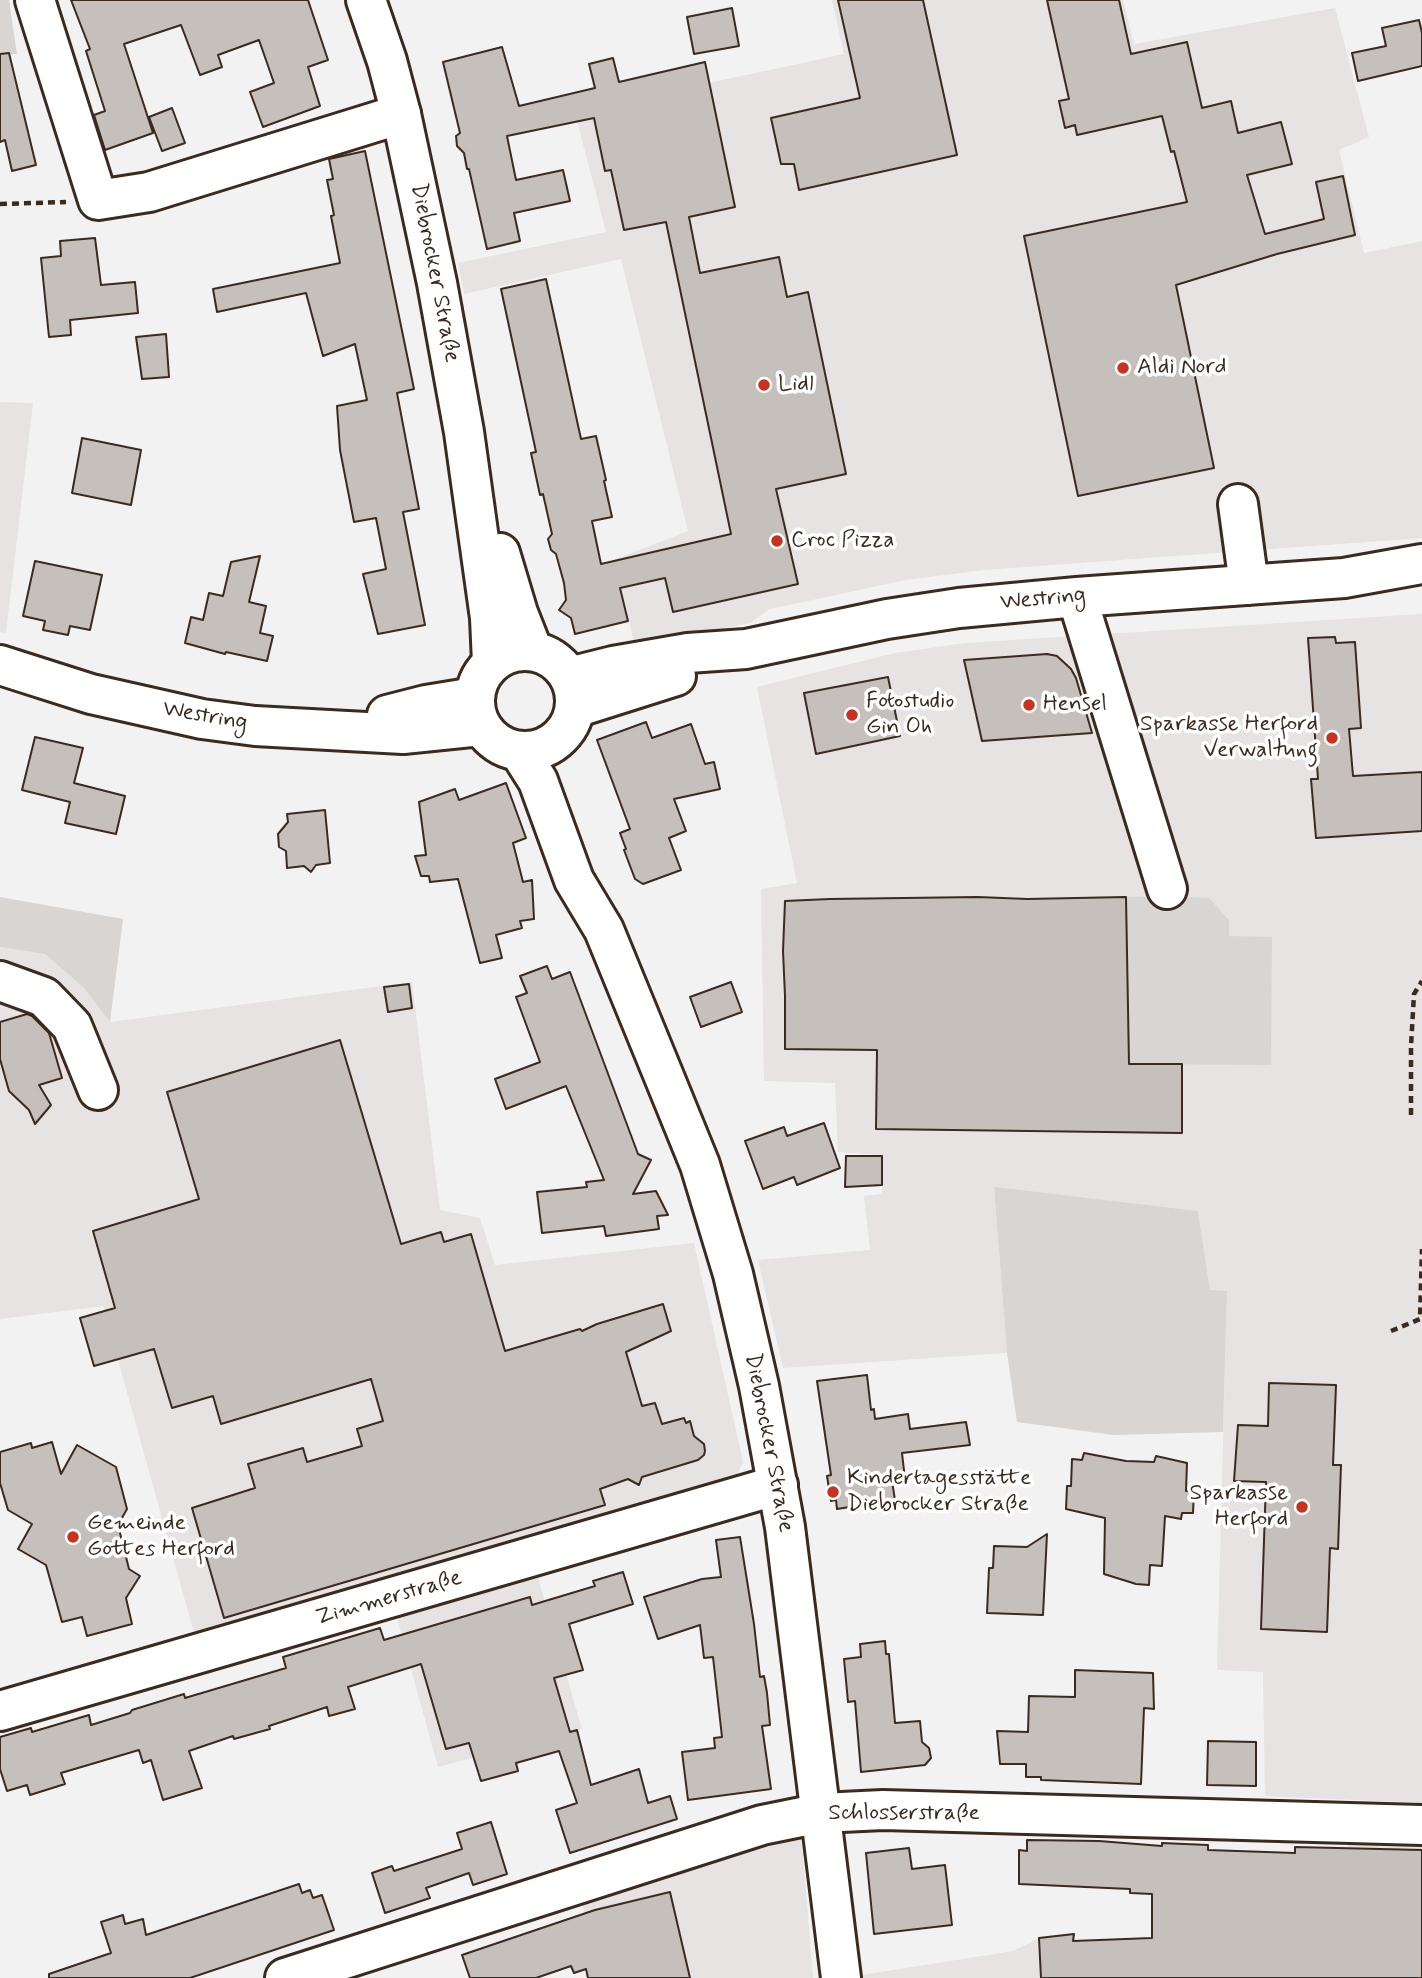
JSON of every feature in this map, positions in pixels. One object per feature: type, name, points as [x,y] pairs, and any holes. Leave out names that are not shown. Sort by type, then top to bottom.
[{"type":"street","points":[[35,0],[98,200],[149,192],[401,114]]},
{"type":"street","name":"Diebrocker Straße","points":[[366,0],[387,61],[401,114],[437,283],[464,432],[490,618],[492,663]]},
{"type":"street","name":"Diebrocker Straße","points":[[464,432],[518,613],[533,651]]},
{"type":"street","points":[[1238,503],[1249,585]]},
{"type":"street","name":"Westring","points":[[572,693],[683,674],[746,649],[887,619],[959,608],[1344,578],[1422,564]]},
{"type":"street","name":"Westring","points":[[1344,578],[1422,582]]},
{"type":"street","points":[[1077,597],[1167,889]]},
{"type":"street","points":[[533,651],[548,656],[560,665],[572,693],[571,721],[564,733],[536,746],[500,745],[478,712],[481,676],[492,663],[504,655],[533,651]]},
{"type":"street","name":"Westring","points":[[0,665],[91,694],[202,719],[255,726],[320,730],[426,705],[478,712]]},
{"type":"street","name":"Westring","points":[[0,682],[91,694]]},
{"type":"street","name":"Diebrocker Straße","points":[[536,746],[542,789],[574,880],[604,930],[700,1165],[733,1274],[778,1485],[797,1611],[841,1978]]},
{"type":"street","points":[[0,981],[44,997],[72,1026],[98,1090]]},
{"type":"street","name":"Zimmerstraße","points":[[0,1711],[778,1485]]},
{"type":"street","name":"Schlosserstraße","points":[[285,1978],[762,1825],[821,1813],[883,1810],[1422,1825]]},
{"type":"path","points":[[0,204],[98,200]]},
{"type":"path","points":[[1411,1115],[1414,994],[1422,981]]},
{"type":"path","points":[[1391,1331],[1420,1320],[1422,1249]]},
{"type":"shaded area","points":[[0,0],[9,0],[17,54],[0,55]]},
{"type":"shaded area","points":[[832,0],[1123,0],[1134,44],[1335,8],[1369,137],[1339,150],[1364,253],[1422,241],[1422,538],[984,570],[906,580],[770,609],[750,623],[634,645],[626,605],[616,589],[608,562],[688,531],[621,259],[464,294],[458,263],[606,232],[570,94],[658,71],[661,81],[681,89],[844,54]]},
{"type":"shaded area","points":[[0,402],[33,403],[6,633],[0,632]]},
{"type":"shaded area","points":[[1422,614],[1422,1803],[1265,1796],[1263,1672],[1217,1670],[1227,1291],[1210,1290],[1198,1211],[994,1188],[1007,1353],[783,1368],[758,1260],[870,1250],[864,1196],[882,1194],[883,1155],[838,1152],[835,1083],[764,1081],[761,889],[797,883],[757,687],[895,653],[965,643]]},
{"type":"shaded area","points":[[0,897],[123,919],[110,1022],[84,988],[45,954],[0,947]]},
{"type":"shaded area","points":[[1126,897],[1209,898],[1229,920],[1229,936],[1272,937],[1271,1065],[1129,1064]]},
{"type":"shaded area","points":[[0,947],[45,954],[84,988],[110,1022],[412,982],[440,1210],[480,1218],[495,1265],[694,1243],[743,1462],[736,1477],[194,1633],[103,1306],[0,1319]]},
{"type":"shaded area","points":[[994,1187],[1198,1211],[1210,1290],[1227,1291],[1223,1432],[1114,1435],[1017,1422],[1007,1353]]},
{"type":"shaded area","points":[[538,1578],[582,1729],[438,1767],[397,1618]]},
{"type":"shaded area","points":[[799,1827],[813,1978],[588,1978],[583,1900]]},
{"type":"shaded area","points":[[1422,1840],[1422,1978],[862,1978],[862,1975],[1013,1951],[1039,1938],[1074,1934],[1074,1941],[1350,1932],[1348,1841]]},
{"type":"building","points":[[71,0],[308,0],[328,60],[308,67],[320,106],[263,127],[250,92],[274,83],[259,40],[218,55],[222,67],[200,75],[181,25],[124,44],[153,133],[105,150],[94,115],[105,111],[86,51],[90,49]]},
{"type":"building","points":[[838,0],[923,0],[957,155],[799,190],[794,164],[781,164],[771,118],[860,98]]},
{"type":"building","points":[[1047,0],[1119,0],[1131,54],[1187,42],[1202,108],[1231,101],[1238,133],[1281,122],[1292,164],[1247,175],[1265,234],[1324,219],[1316,182],[1343,176],[1355,235],[1277,254],[1176,285],[1214,468],[1078,496],[1024,236],[1187,202],[1162,116],[1077,135],[1075,125],[1065,128],[1059,101],[1069,99]]},
{"type":"building","points":[[732,8],[739,46],[694,54],[687,17]]},
{"type":"building","points":[[1419,20],[1422,33],[1422,66],[1358,81],[1352,53],[1386,46],[1382,28]]},
{"type":"building","points":[[502,47],[519,106],[595,88],[589,64],[613,58],[619,82],[705,62],[735,207],[689,217],[700,273],[779,257],[787,297],[808,292],[846,474],[776,489],[798,584],[673,612],[665,578],[620,588],[628,621],[575,634],[571,618],[559,610],[566,600],[564,583],[556,554],[551,550],[548,539],[552,534],[531,453],[536,452],[501,289],[546,279],[581,439],[596,436],[606,480],[604,481],[612,517],[592,521],[601,564],[731,534],[666,222],[624,230],[611,170],[605,171],[594,118],[507,136],[516,180],[563,170],[570,201],[514,213],[520,241],[487,249],[469,169],[464,153],[457,146],[456,136],[460,133],[443,62]]},
{"type":"building","points":[[9,53],[36,165],[12,171],[5,140],[0,142],[0,54]]},
{"type":"building","points":[[172,108],[185,143],[162,151],[149,117]]},
{"type":"building","points":[[365,151],[414,389],[397,393],[419,509],[403,512],[425,625],[378,634],[363,574],[386,569],[376,518],[354,522],[340,450],[337,406],[367,400],[355,344],[323,356],[306,293],[217,312],[213,289],[340,263],[327,180],[333,179],[329,159]]},
{"type":"building","points":[[95,238],[101,285],[135,282],[138,313],[70,320],[71,335],[49,337],[41,258],[61,256],[60,241]]},
{"type":"building","points":[[166,334],[169,377],[142,379],[136,337]]},
{"type":"building","points":[[82,438],[141,450],[131,505],[72,493]]},
{"type":"building","points":[[260,556],[249,602],[266,606],[260,633],[273,636],[267,661],[226,652],[225,654],[185,643],[191,617],[203,620],[209,593],[223,596],[231,562]]},
{"type":"building","points":[[35,561],[102,575],[90,630],[70,626],[68,635],[43,630],[45,621],[23,616]]},
{"type":"building","name":"Sparkasse Herford Verwaltung","points":[[1335,637],[1336,643],[1355,642],[1361,728],[1349,729],[1353,776],[1422,772],[1422,831],[1316,838],[1311,779],[1318,779],[1308,638]]},
{"type":"building","name":"Hensel","points":[[1047,654],[1057,656],[1071,669],[1092,733],[982,741],[964,660]]},
{"type":"building","name":"Fotostudio Gin Oh","points":[[888,677],[900,736],[816,754],[804,693]]},
{"type":"building","points":[[646,722],[652,738],[691,724],[705,764],[714,762],[720,789],[674,799],[686,831],[669,838],[681,870],[643,884],[635,879],[624,850],[626,849],[620,833],[630,829],[597,740]]},
{"type":"building","points":[[35,737],[83,748],[74,783],[125,796],[116,834],[65,823],[70,802],[22,790]]},
{"type":"building","points":[[506,783],[526,838],[513,843],[523,882],[532,880],[534,919],[520,921],[522,928],[496,935],[502,958],[480,963],[458,879],[430,882],[429,876],[421,876],[415,856],[426,855],[419,802],[455,789],[459,800]]},
{"type":"building","points":[[325,810],[330,863],[316,865],[311,872],[304,866],[287,868],[286,851],[279,847],[278,834],[288,822],[287,814]]},
{"type":"building","points":[[1126,897],[1129,1064],[1182,1064],[1182,1133],[876,1129],[877,1050],[785,1049],[785,901]]},
{"type":"building","points":[[547,966],[552,979],[570,972],[638,1154],[651,1160],[633,1194],[656,1191],[668,1215],[657,1216],[659,1229],[606,1236],[604,1226],[542,1233],[537,1192],[587,1187],[586,1182],[604,1180],[566,1086],[506,1109],[495,1079],[540,1062],[516,997],[527,993],[520,976]]},
{"type":"building","points":[[731,982],[742,1012],[701,1027],[690,997]]},
{"type":"building","points":[[409,984],[412,1008],[388,1012],[384,987]]},
{"type":"building","points":[[27,1014],[49,1033],[62,1078],[39,1085],[51,1105],[35,1124],[29,1110],[9,1091],[0,1059],[0,1022]]},
{"type":"building","points":[[340,1040],[401,1244],[441,1232],[444,1242],[471,1234],[505,1351],[580,1329],[582,1331],[663,1304],[671,1331],[626,1352],[642,1406],[655,1403],[662,1424],[684,1418],[686,1423],[690,1421],[694,1436],[704,1444],[705,1451],[698,1460],[642,1477],[639,1485],[628,1479],[600,1489],[605,1505],[224,1618],[192,1508],[255,1488],[248,1464],[303,1448],[307,1462],[362,1446],[357,1429],[383,1421],[371,1379],[221,1424],[213,1396],[172,1408],[154,1349],[94,1366],[80,1318],[115,1308],[93,1231],[199,1199],[167,1092]]},
{"type":"building","points":[[824,1123],[840,1168],[797,1185],[794,1177],[763,1189],[745,1141],[784,1127],[787,1136]]},
{"type":"building","points":[[846,1156],[882,1156],[882,1185],[845,1187]]},
{"type":"building","points":[[867,1375],[871,1410],[874,1409],[875,1419],[908,1414],[910,1429],[966,1422],[970,1445],[902,1453],[905,1479],[892,1481],[895,1500],[837,1509],[836,1500],[831,1501],[827,1476],[831,1475],[817,1381]]},
{"type":"building","name":"Sparkasse Herford","points":[[1269,1383],[1336,1385],[1333,1465],[1341,1465],[1338,1549],[1330,1548],[1327,1632],[1261,1629],[1266,1482],[1234,1481],[1238,1425],[1268,1426]]},
{"type":"building","name":"Gemeinde Gottes Herford","points":[[52,1442],[61,1474],[77,1445],[116,1467],[127,1509],[118,1525],[129,1569],[140,1576],[126,1598],[132,1624],[87,1636],[82,1617],[62,1622],[46,1565],[18,1549],[32,1524],[8,1510],[0,1483],[0,1452],[31,1443],[32,1448]]},
{"type":"building","points":[[1084,1453],[1126,1461],[1154,1462],[1156,1456],[1187,1463],[1186,1491],[1194,1491],[1193,1513],[1182,1513],[1181,1519],[1165,1516],[1162,1566],[1150,1565],[1149,1585],[1136,1584],[1104,1574],[1105,1518],[1066,1509],[1067,1486],[1071,1486],[1072,1459],[1082,1460]]},
{"type":"building","points":[[1047,1534],[1043,1615],[987,1613],[989,1568],[993,1568],[994,1546],[1027,1547]]},
{"type":"building","points":[[740,1537],[760,1677],[764,1676],[767,1693],[770,1725],[762,1726],[771,1789],[688,1800],[682,1752],[715,1748],[714,1738],[722,1737],[713,1657],[704,1658],[700,1625],[658,1639],[644,1597],[702,1579],[721,1577],[716,1540]]},
{"type":"building","points":[[623,1572],[633,1604],[569,1624],[583,1670],[554,1678],[570,1732],[577,1730],[591,1785],[639,1769],[648,1803],[670,1796],[677,1819],[570,1853],[556,1810],[577,1803],[559,1751],[516,1763],[518,1771],[481,1781],[469,1743],[446,1749],[421,1664],[348,1687],[355,1709],[329,1716],[327,1707],[269,1726],[270,1729],[234,1739],[233,1736],[189,1751],[202,1788],[163,1800],[151,1760],[143,1763],[139,1750],[61,1773],[65,1784],[30,1795],[27,1785],[7,1791],[0,1769],[0,1737],[31,1728],[32,1732],[89,1715],[91,1725],[184,1694],[185,1698],[286,1668],[283,1657],[380,1628],[384,1640],[530,1597],[532,1605],[595,1586],[593,1581]]},
{"type":"building","points":[[885,1641],[886,1654],[889,1654],[895,1723],[920,1721],[922,1742],[929,1748],[931,1758],[925,1765],[861,1772],[855,1701],[848,1702],[844,1659],[861,1657],[860,1644]]},
{"type":"building","points":[[1075,1670],[1153,1673],[1154,1709],[1144,1708],[1141,1784],[1041,1780],[1041,1777],[1026,1777],[1026,1764],[1000,1764],[997,1731],[1028,1732],[1029,1696],[1075,1697]]},
{"type":"building","points":[[1208,1741],[1256,1742],[1256,1786],[1207,1785]]},
{"type":"building","points":[[491,1822],[507,1874],[473,1885],[469,1873],[426,1888],[430,1898],[385,1913],[372,1873],[392,1866],[394,1871],[462,1849],[457,1833]]},
{"type":"building","points":[[1027,1840],[1099,1841],[1162,1846],[1162,1843],[1208,1845],[1208,1850],[1295,1853],[1295,1847],[1422,1850],[1422,1978],[1041,1978],[1039,1938],[1074,1934],[1073,1941],[1152,1938],[1152,1894],[1130,1893],[1130,1889],[1019,1884],[1019,1850],[1027,1851]]},
{"type":"building","points":[[909,1848],[912,1869],[945,1865],[952,1925],[874,1934],[866,1853]]},
{"type":"building","points":[[299,1884],[302,1893],[310,1890],[313,1898],[322,1895],[334,1930],[190,1978],[49,1978],[49,1974],[111,1953],[101,1922],[123,1915],[125,1924],[143,1919],[146,1935]]},
{"type":"building","points":[[670,1892],[690,1978],[588,1978],[586,1969],[574,1973],[571,1966],[536,1978],[470,1978],[462,1955],[595,1910]]},
{"type":"place","name":"Aldi Nord","points":[[1123,368]]},
{"type":"place","name":"Lidl","points":[[764,385]]},
{"type":"place","name":"Croc Pizza","points":[[777,541]]},
{"type":"place","name":"Hensel","points":[[1029,705]]},
{"type":"place","name":"Fotostudio Gin Oh","points":[[852,715]]},
{"type":"place","name":"Sparkasse Herford Verwaltung","points":[[1332,738]]},
{"type":"place","name":"Kindertagesstätte Diebrocker Straße","points":[[833,1492]]},
{"type":"place","name":"Sparkasse Herford","points":[[1302,1507]]},
{"type":"place","name":"Gemeinde Gottes Herford","points":[[73,1537]]}]
